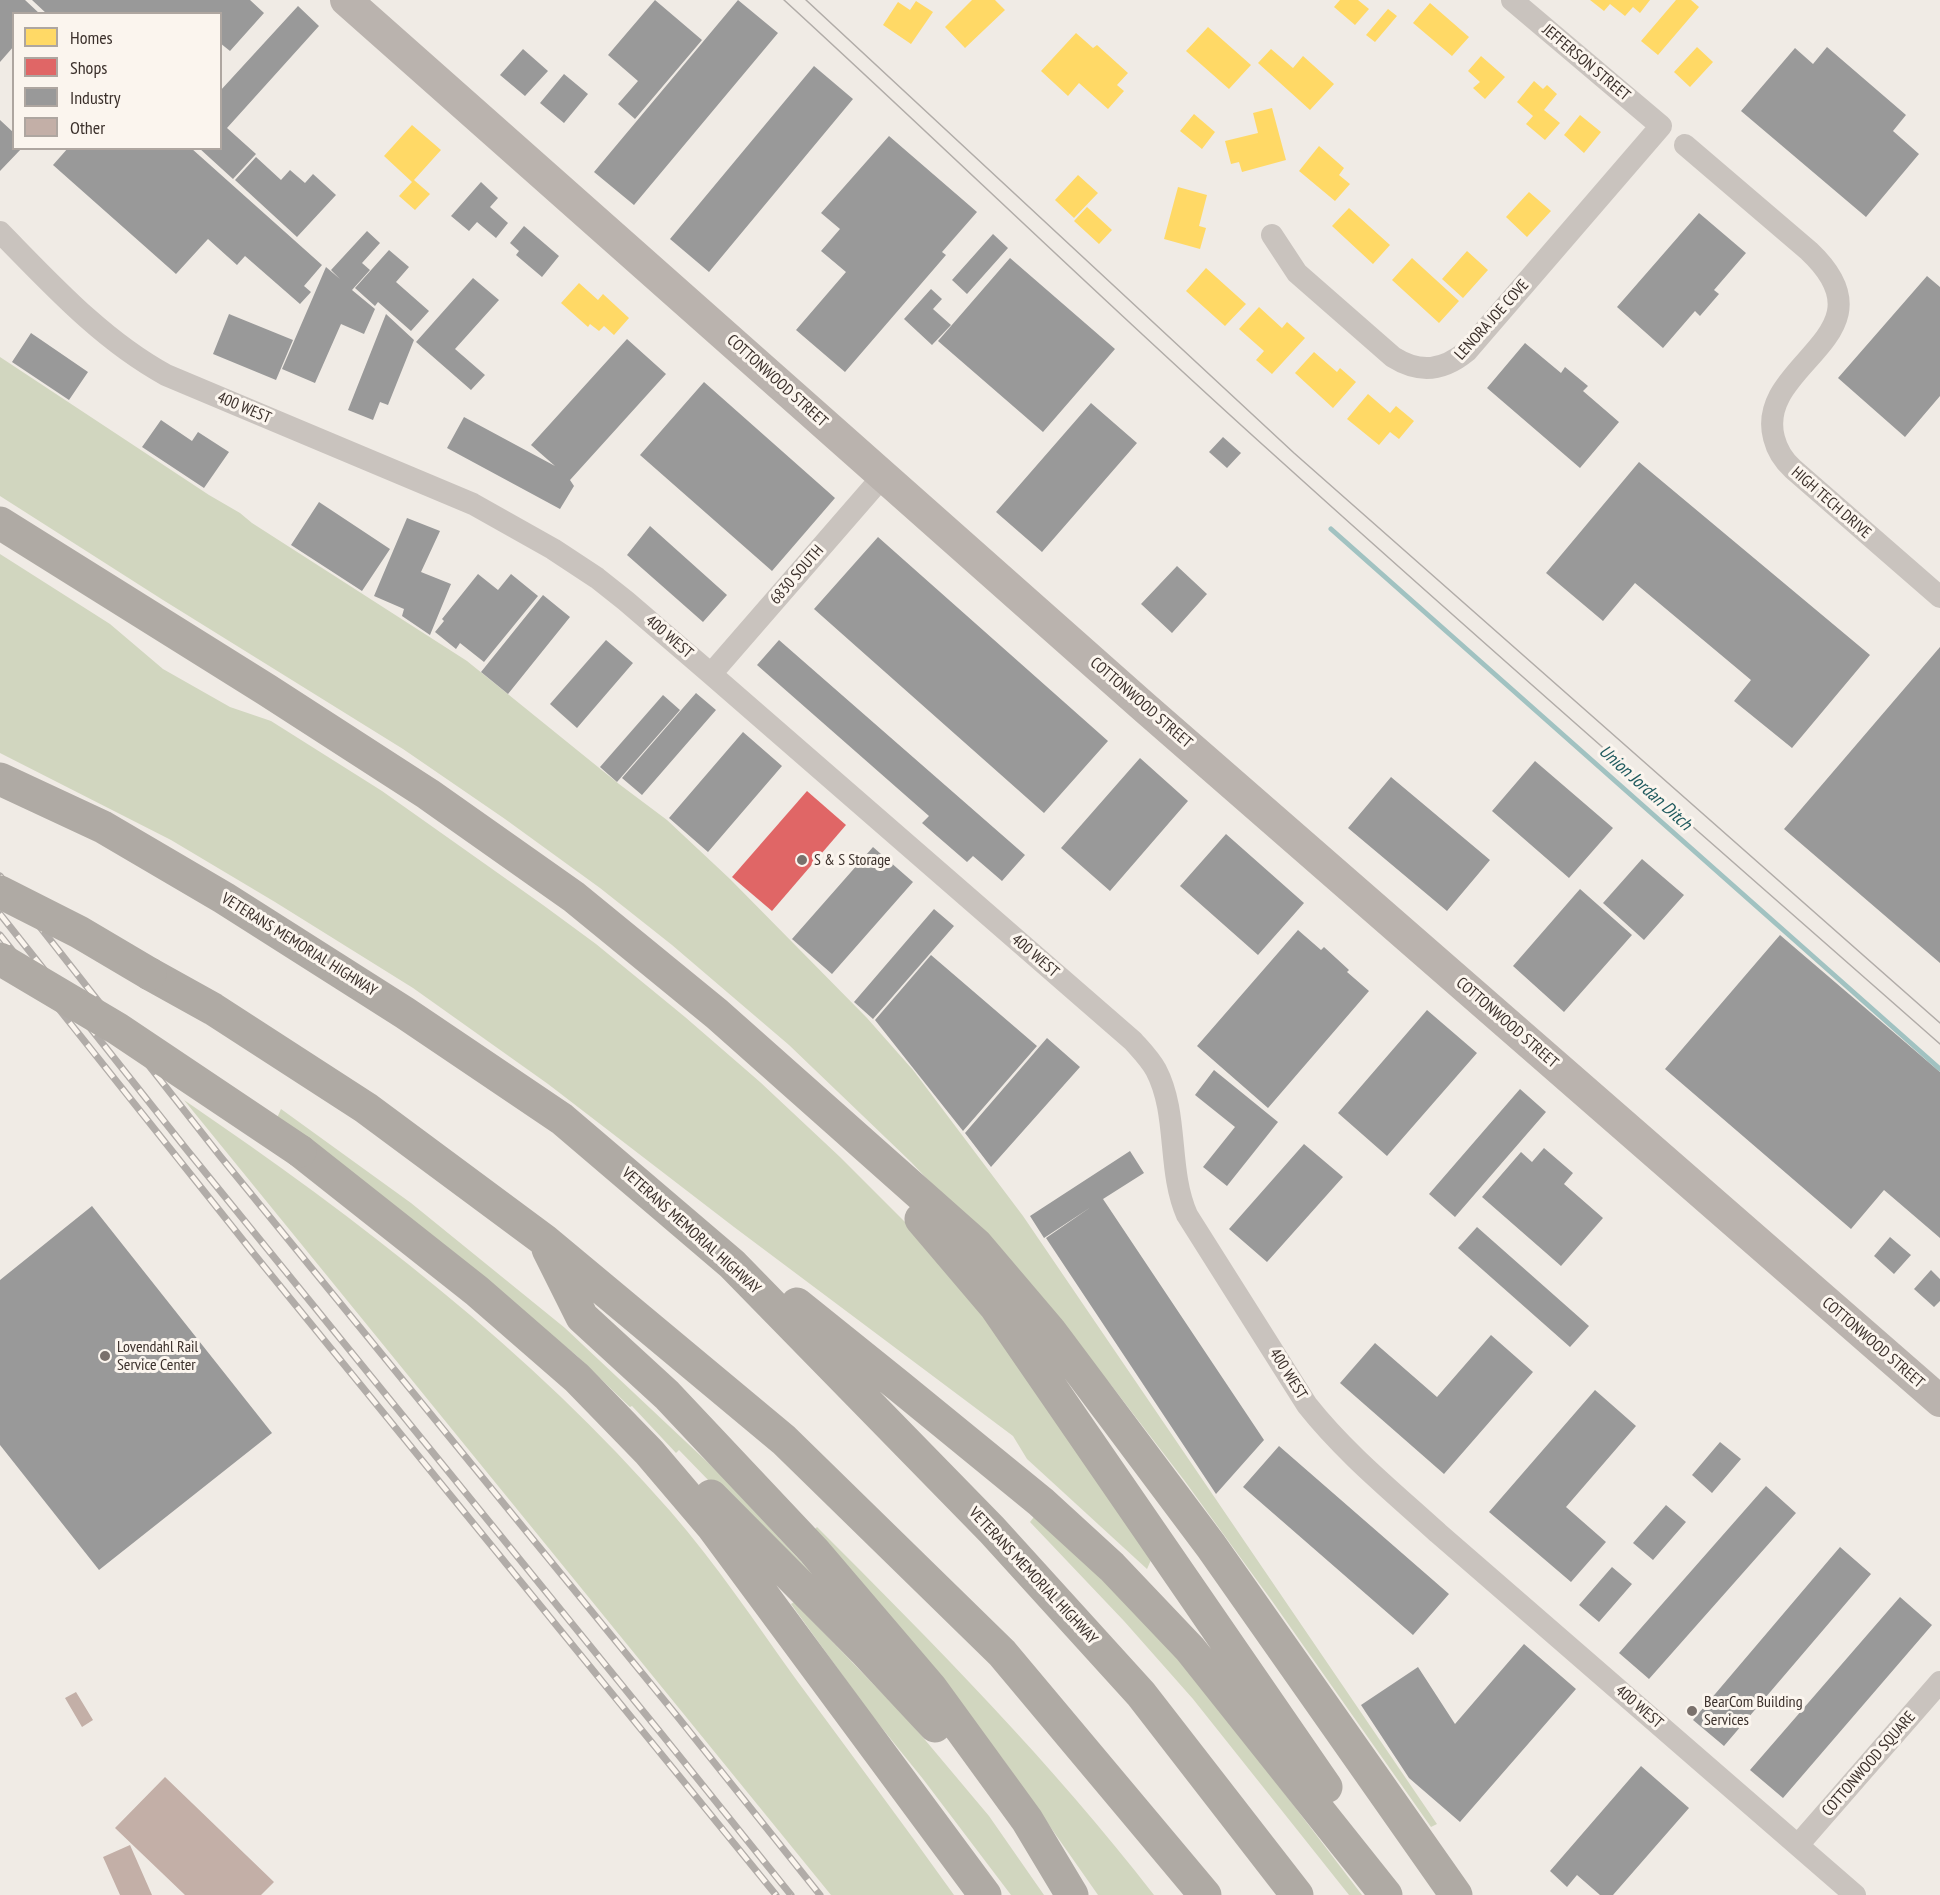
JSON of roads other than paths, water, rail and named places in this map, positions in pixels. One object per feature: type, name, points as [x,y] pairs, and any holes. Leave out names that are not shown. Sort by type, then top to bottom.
[{"type":"highway","points":[[0,523],[428,794],[574,897],[717,1014],[976,1244],[1050,1330],[1210,1546],[1456,1895]]},
{"type":"highway","name":"VETERANS MEMORIAL HIGHWAY","points":[[0,779],[103,827],[224,898],[385,1000],[562,1119],[732,1264],[992,1530],[1141,1694],[1297,1895]]},
{"type":"highway","points":[[0,891],[79,932],[213,1009],[366,1108],[544,1240],[784,1440],[1002,1653],[1205,1895]]},
{"type":"highway","points":[[0,959],[118,1029],[300,1151],[477,1291],[635,1425],[690,1475],[899,1687],[968,1764],[1068,1895]]},
{"type":"highway","points":[[834,1118],[995,1305],[1400,1895]]},
{"type":"highway","points":[[562,1119],[899,1386],[1041,1502],[1112,1567],[1190,1649],[1386,1895]]},
{"type":"highway","points":[[544,1240],[582,1317],[667,1395],[814,1551],[931,1688],[1027,1820],[1072,1895]]},
{"type":"highway","points":[[577,1378],[650,1452],[712,1526],[985,1895]]},
{"type":"street","name":"COTTONWOOD STREET","points":[[346,0],[728,336],[1144,707],[1940,1401]]},
{"type":"street","name":"JEFFERSON STREET","points":[[1512,0],[1661,126]]},
{"type":"street","name":"LENORA JOE COVE","points":[[1272,235],[1297,273],[1393,357],[1419,368],[1453,363],[1467,351],[1661,126]]},
{"type":"street","name":"HIGH TECH DRIVE","points":[[1685,145],[1815,256],[1831,276],[1836,287],[1838,303],[1834,325],[1776,402],[1772,426],[1775,443],[1780,453],[1792,469],[1940,597]]},
{"type":"street","name":"400 WEST","points":[[0,232],[104,333],[144,363],[186,384],[474,504],[553,549],[597,578],[711,674],[1115,1026],[1145,1054],[1156,1069],[1164,1088],[1178,1188],[1187,1215],[1308,1405],[1343,1446],[1430,1526],[1855,1895]]},
{"type":"street","name":"6830 SOUTH","points":[[711,674],[883,476]]},
{"type":"street","name":"COTTONWOOD SQUARE","points":[[1798,1845],[1940,1682]]},
{"type":"waterway","name":"Union Jordan Ditch","points":[[1331,529],[1940,1069]]},
{"type":"tram line","points":[[784,0],[1220,406],[1528,682],[1940,1044]]},
{"type":"tram line","points":[[806,0],[1294,453],[1940,1023]]},
{"type":"railway","points":[[0,876],[220,1156],[677,1716],[820,1895]]},
{"type":"railway","points":[[0,914],[187,1150],[791,1895]]},
{"type":"railway","points":[[0,935],[254,1254],[776,1895]]},
{"type":"place","name":"S & S Storage","points":[[802,860]]},
{"type":"place","name":"Lovendahl Rail Service Center","points":[[105,1356]]},
{"type":"place","name":"BearCom Building Services","points":[[1692,1711]]}]
